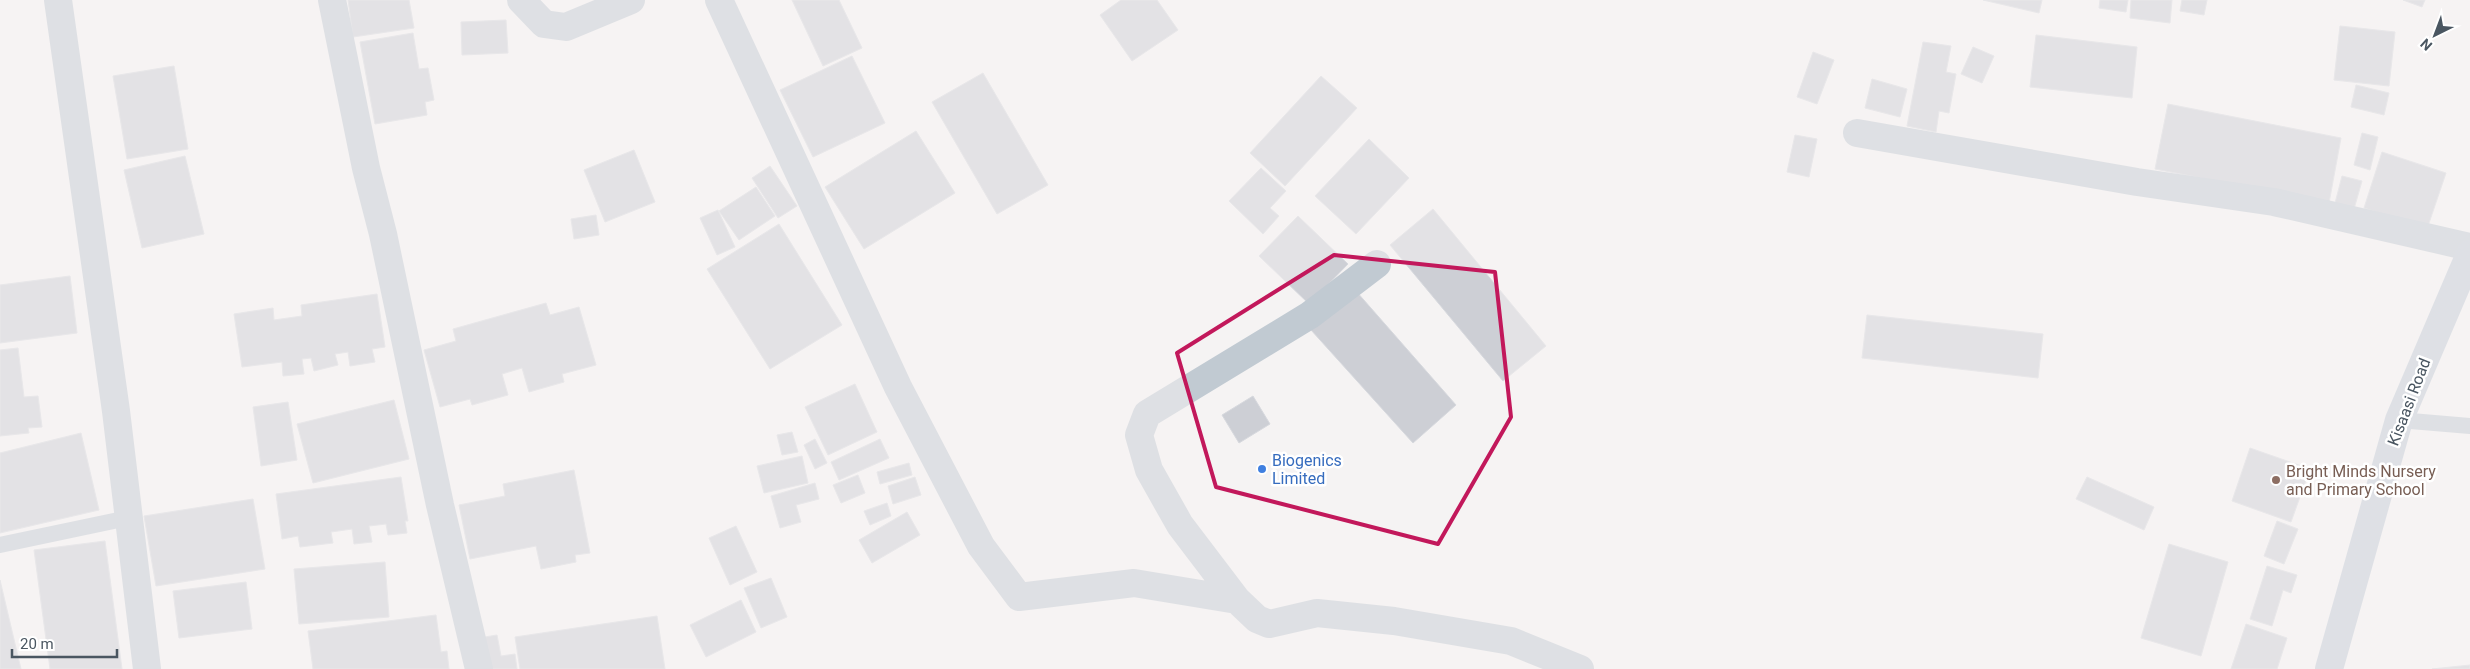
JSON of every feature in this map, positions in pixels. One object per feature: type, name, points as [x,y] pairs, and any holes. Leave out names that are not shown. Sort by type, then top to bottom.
[{"type":"main road","name":"Kisaasi Road","points":[[2329,669],[2399,420],[2469,255]]},
{"type":"street","points":[[58,0],[116,411],[147,669]]},
{"type":"street","points":[[332,0],[366,168],[383,234],[440,505],[479,669]]},
{"type":"street","points":[[521,0],[544,24],[566,26],[631,0]]},
{"type":"street","points":[[719,0],[898,387],[981,546],[1019,597],[1134,583],[1237,600]]},
{"type":"street","points":[[1857,133],[2137,182],[2274,202],[2469,255]]},
{"type":"street","points":[[1377,264],[1310,315],[1147,414],[1139,435],[1149,470],[1180,525],[1237,600],[1257,619],[1269,624],[1317,613],[1394,621],[1511,641],[1580,669]]},
{"type":"lane","points":[[2399,420],[2470,426]]},
{"type":"lane","points":[[0,545],[128,518]]},
{"type":"highlighted area","points":[[1334,255],[1495,272],[1511,417],[1438,544],[1216,487],[1177,353]]},
{"type":"building","points":[[348,0],[409,0],[414,28],[353,37]]},
{"type":"building","points":[[792,0],[839,0],[862,48],[823,66]]},
{"type":"building","points":[[1121,0],[1157,0],[1178,30],[1132,61],[1100,15]]},
{"type":"building","points":[[1983,0],[2042,0],[2039,13]]},
{"type":"building","points":[[2100,0],[2128,0],[2126,12],[2099,8]]},
{"type":"building","points":[[2131,0],[2172,0],[2170,23],[2130,18]]},
{"type":"building","points":[[2182,0],[2207,0],[2204,15],[2180,11]]},
{"type":"building","points":[[2403,0],[2425,0],[2422,7]]},
{"type":"building","points":[[506,20],[508,53],[462,55],[461,22]]},
{"type":"building","points":[[2340,26],[2395,32],[2389,86],[2334,80]]},
{"type":"building","points":[[413,33],[419,69],[428,68],[434,100],[425,102],[427,115],[375,124],[360,42]]},
{"type":"building","points":[[2036,35],[2137,47],[2132,98],[2030,87]]},
{"type":"building","points":[[1923,42],[1951,46],[1946,72],[1956,74],[1949,113],[1939,111],[1936,132],[1907,126]]},
{"type":"building","points":[[1973,47],[1994,56],[1982,83],[1961,74]]},
{"type":"building","points":[[1813,52],[1834,60],[1817,104],[1797,97]]},
{"type":"building","points":[[852,56],[885,123],[813,157],[780,90]]},
{"type":"building","points":[[174,66],[188,149],[127,159],[113,76]]},
{"type":"building","points":[[983,73],[1048,185],[997,214],[932,102]]},
{"type":"building","points":[[1321,76],[1357,108],[1285,186],[1250,153]]},
{"type":"building","points":[[1872,79],[1907,89],[1900,117],[1865,108]]},
{"type":"building","points":[[2356,85],[2389,93],[2384,115],[2351,107]]},
{"type":"building","points":[[2168,104],[2341,138],[2329,203],[2155,169]]},
{"type":"building","points":[[916,131],[955,193],[864,249],[825,187]]},
{"type":"building","points":[[2362,133],[2378,137],[2370,170],[2354,165]]},
{"type":"building","points":[[1795,135],[1817,139],[1809,177],[1787,172]]},
{"type":"building","points":[[1369,139],[1409,178],[1356,234],[1315,196]]},
{"type":"building","points":[[634,150],[655,202],[605,222],[584,170]]},
{"type":"building","points":[[2382,152],[2446,173],[2427,229],[2364,208]]},
{"type":"building","points":[[185,156],[204,234],[142,248],[124,170]]},
{"type":"building","points":[[770,166],[797,206],[778,218],[752,178]]},
{"type":"building","points":[[1261,168],[1286,191],[1270,208],[1279,216],[1263,234],[1229,201]]},
{"type":"building","points":[[2342,176],[2362,181],[2352,216],[2333,211]]},
{"type":"building","points":[[756,187],[775,216],[739,240],[719,211]]},
{"type":"building","points":[[1433,209],[1546,346],[1503,381],[1390,245]]},
{"type":"building","points":[[718,210],[735,247],[717,255],[700,218]]},
{"type":"building","points":[[596,215],[599,235],[574,239],[571,219]]},
{"type":"building","points":[[1298,216],[1348,264],[1309,304],[1259,256]]},
{"type":"building","points":[[779,224],[842,325],[770,369],[707,269]]},
{"type":"building","points":[[70,276],[77,333],[0,343],[0,285]]},
{"type":"building","points":[[1356,291],[1456,405],[1413,443],[1311,330]]},
{"type":"building","points":[[377,294],[385,347],[372,349],[375,362],[350,366],[348,352],[335,354],[338,365],[314,371],[311,358],[302,359],[304,374],[283,376],[282,362],[242,367],[234,314],[273,308],[274,320],[302,316],[301,305]]},
{"type":"building","points":[[546,303],[550,315],[579,307],[596,365],[562,374],[564,382],[529,392],[522,368],[502,374],[508,395],[472,405],[470,399],[440,407],[424,350],[456,341],[453,329]]},
{"type":"building","points":[[1867,315],[2043,334],[2038,378],[1862,358]]},
{"type":"building","points":[[18,348],[24,397],[38,396],[42,427],[28,428],[29,433],[0,436],[0,350]]},
{"type":"building","points":[[855,384],[877,432],[828,455],[805,407]]},
{"type":"building","points":[[1253,396],[1270,424],[1239,443],[1222,415]]},
{"type":"building","points":[[394,400],[409,459],[313,483],[297,424]]},
{"type":"building","points":[[288,402],[297,460],[261,466],[253,407]]},
{"type":"building","points":[[792,432],[798,452],[782,455],[777,435]]},
{"type":"building","points":[[81,433],[99,510],[0,533],[0,453]]},
{"type":"building","points":[[815,439],[827,463],[815,469],[804,445]]},
{"type":"building","points":[[880,439],[889,458],[839,480],[831,462]]},
{"type":"building","points":[[2250,448],[2310,469],[2291,522],[2232,501]]},
{"type":"building","points":[[802,456],[808,483],[764,493],[757,466]]},
{"type":"building","points":[[909,463],[912,475],[880,484],[877,472]]},
{"type":"building","points":[[574,470],[590,553],[575,555],[576,562],[541,569],[536,546],[470,559],[459,505],[505,496],[503,484]]},
{"type":"building","points":[[858,475],[865,493],[841,503],[833,485]]},
{"type":"building","points":[[401,477],[408,521],[405,521],[407,533],[388,535],[386,524],[369,526],[372,542],[354,544],[352,529],[331,532],[333,543],[300,547],[298,536],[282,539],[276,494]]},
{"type":"building","points":[[915,477],[921,495],[893,504],[888,486]]},
{"type":"building","points":[[2087,477],[2154,507],[2144,530],[2076,499]]},
{"type":"building","points":[[815,483],[819,499],[796,505],[801,522],[780,528],[771,496]]},
{"type":"building","points":[[253,499],[265,569],[156,586],[144,516]]},
{"type":"building","points":[[887,503],[891,516],[870,525],[864,511]]},
{"type":"building","points":[[907,512],[920,535],[872,563],[859,540]]},
{"type":"building","points":[[2277,521],[2298,529],[2284,564],[2264,556]]},
{"type":"building","points":[[736,526],[757,572],[730,585],[709,538]]},
{"type":"building","points":[[105,541],[122,669],[50,669],[34,550]]},
{"type":"building","points":[[2169,544],[2228,562],[2201,656],[2141,638]]},
{"type":"building","points":[[385,562],[389,617],[299,624],[294,569]]},
{"type":"building","points":[[2267,566],[2297,575],[2291,593],[2283,590],[2272,626],[2250,619]]},
{"type":"building","points":[[771,578],[787,617],[761,628],[744,588]]},
{"type":"building","points":[[0,580],[21,669],[0,669]]},
{"type":"building","points":[[246,582],[252,629],[179,638],[173,591]]},
{"type":"building","points":[[741,600],[756,632],[706,657],[690,625]]},
{"type":"building","points":[[436,615],[441,652],[447,651],[449,669],[313,669],[308,631]]},
{"type":"building","points":[[657,616],[665,669],[520,669],[515,637]]},
{"type":"building","points":[[2246,624],[2287,638],[2277,669],[2231,669]]},
{"type":"building","points":[[497,635],[501,656],[515,654],[517,669],[489,669],[485,637]]},
{"type":"building","points":[[2470,665],[2470,669],[2432,669]]},
{"type":"place","name":"Biogenics Limited","points":[[1262,469]]},
{"type":"place","name":"Bright Minds Nursery and Primary School","points":[[2276,480]]}]
